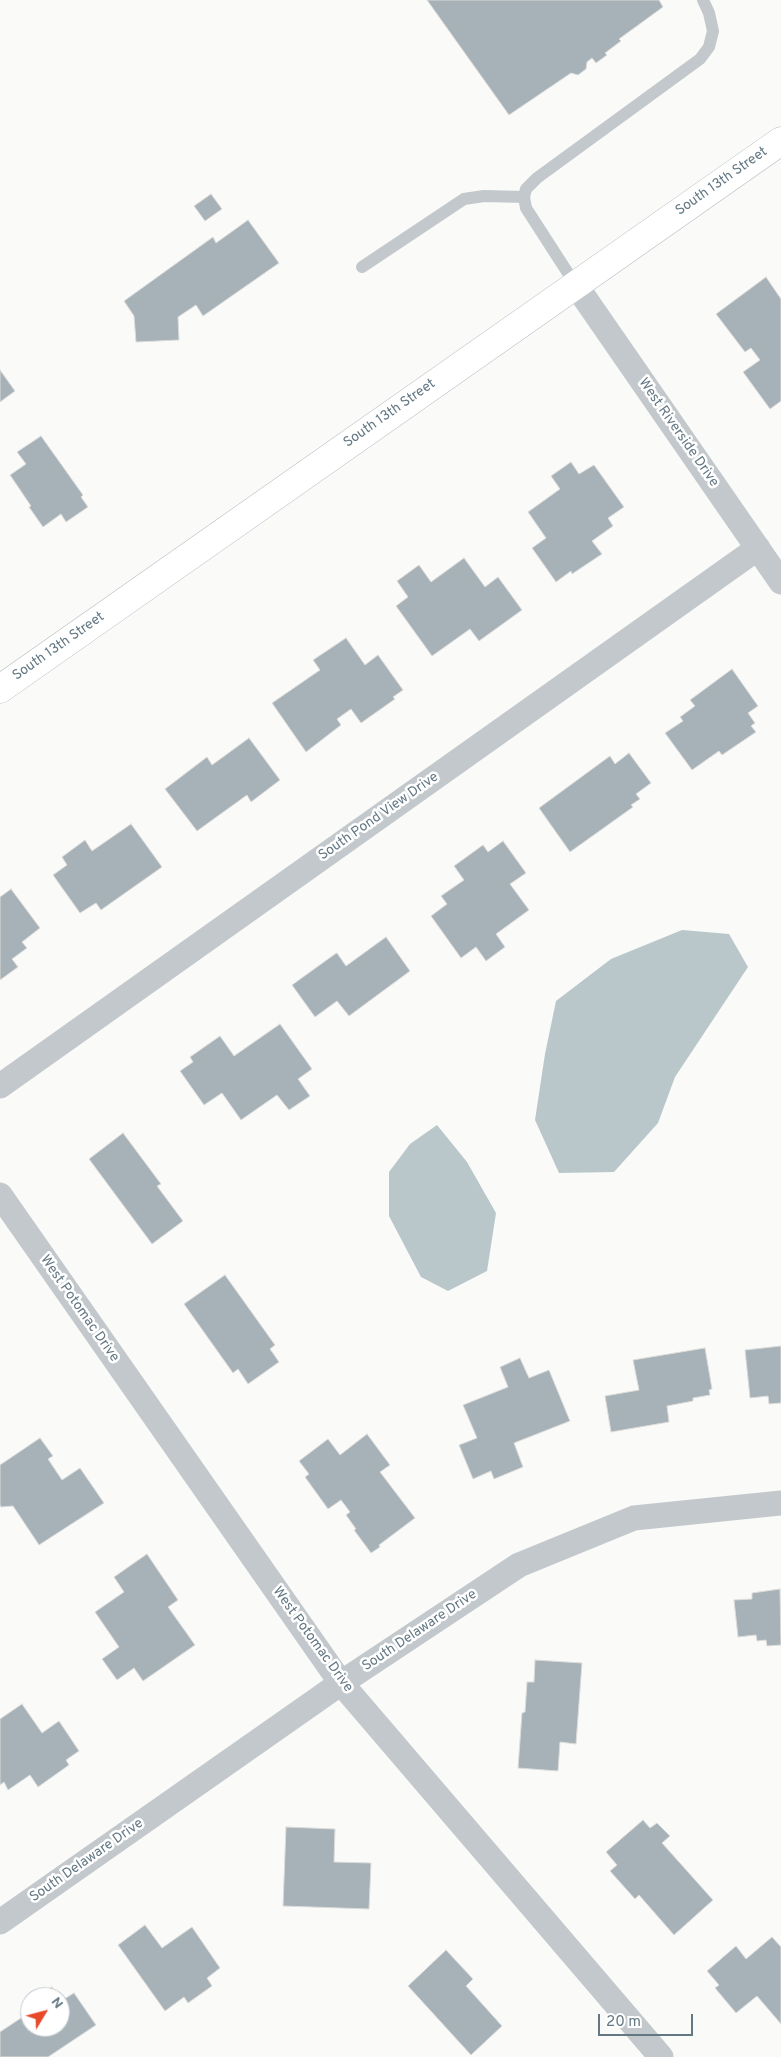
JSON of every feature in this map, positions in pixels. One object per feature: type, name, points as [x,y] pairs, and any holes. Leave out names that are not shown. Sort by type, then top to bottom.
[{"type":"street","name":"South 13th Street","points":[[0,689],[574,284],[781,141]]},
{"type":"street","name":"West Riverside Drive","points":[[574,284],[781,582]]},
{"type":"street","name":"South Pond View Drive","points":[[0,1086],[758,548]]},
{"type":"street","name":"West Potomac Drive","points":[[0,1195],[341,1683],[661,2057]]},
{"type":"street","name":"South Delaware Drive","points":[[0,1922],[341,1683],[519,1565],[634,1518],[781,1503]]},
{"type":"lane","points":[[574,284],[526,208],[524,197],[526,189],[538,178],[700,59],[709,47],[713,31],[709,13],[703,0]]},
{"type":"lane","points":[[362,267],[464,199],[484,196],[524,197]]},
{"type":"shaded area","points":[[682,930],[729,934],[748,967],[675,1077],[658,1123],[614,1172],[559,1173],[535,1120],[545,1054],[556,1001],[611,959]]},
{"type":"shaded area","points":[[437,1125],[467,1162],[496,1213],[487,1271],[448,1291],[421,1277],[389,1216],[389,1172],[410,1144]]},
{"type":"building","points":[[427,0],[659,0],[663,7],[619,39],[621,41],[605,53],[607,55],[596,63],[592,58],[587,62],[586,69],[578,75],[571,73],[509,115]]},
{"type":"building","points":[[211,194],[222,209],[205,221],[194,206]]},
{"type":"building","points":[[248,220],[279,263],[203,316],[196,305],[178,317],[179,340],[136,342],[134,316],[124,301],[213,237],[216,243]]},
{"type":"building","points":[[766,277],[781,299],[781,401],[770,409],[743,372],[760,360],[751,348],[745,352],[716,314]]},
{"type":"building","points":[[0,370],[15,391],[0,402]]},
{"type":"building","points":[[41,436],[83,495],[81,497],[88,507],[66,522],[61,514],[43,527],[10,475],[26,464],[17,452]]},
{"type":"building","points":[[571,462],[579,474],[594,465],[624,507],[608,518],[613,526],[592,541],[602,554],[572,574],[571,571],[556,582],[532,548],[546,538],[528,512],[560,489],[551,476]]},
{"type":"building","points":[[464,558],[485,587],[498,577],[522,610],[479,641],[470,629],[432,656],[396,606],[408,597],[397,581],[419,565],[431,582]]},
{"type":"building","points":[[346,638],[365,665],[378,655],[403,690],[393,697],[395,699],[361,723],[351,709],[337,719],[341,725],[306,752],[272,703],[320,670],[313,660]]},
{"type":"building","points":[[732,669],[758,706],[748,713],[755,723],[751,726],[756,732],[722,755],[719,751],[692,770],[665,733],[683,721],[680,717],[695,706],[690,700]]},
{"type":"building","points":[[249,738],[280,780],[251,802],[247,795],[197,831],[165,789],[207,757],[212,765]]},
{"type":"building","points":[[629,753],[651,783],[636,794],[640,799],[631,805],[633,807],[570,852],[539,808],[610,756],[615,764]]},
{"type":"building","points":[[131,824],[162,867],[101,910],[96,903],[80,913],[53,875],[67,865],[62,857],[85,840],[92,851]]},
{"type":"building","points":[[503,841],[526,873],[510,884],[529,910],[496,934],[505,947],[486,961],[476,947],[461,958],[431,916],[447,904],[441,896],[464,880],[454,866],[483,845],[488,852]]},
{"type":"building","points":[[11,889],[40,928],[22,942],[27,948],[12,959],[18,967],[0,980],[0,897]]},
{"type":"building","points":[[386,937],[410,971],[349,1016],[337,1001],[315,1017],[292,985],[335,954],[337,953],[346,966]]},
{"type":"building","points":[[280,1024],[312,1069],[298,1079],[310,1096],[289,1110],[277,1095],[241,1120],[222,1093],[204,1105],[180,1071],[193,1062],[190,1057],[220,1036],[234,1056]]},
{"type":"building","points":[[123,1133],[161,1184],[157,1186],[183,1221],[152,1244],[89,1159]]},
{"type":"building","points":[[225,1275],[275,1345],[270,1349],[279,1362],[248,1384],[238,1369],[233,1373],[184,1304]]},
{"type":"building","points":[[781,1346],[781,1403],[769,1404],[768,1396],[750,1398],[745,1350]]},
{"type":"building","points":[[705,1348],[712,1389],[709,1390],[710,1395],[693,1398],[693,1401],[667,1406],[669,1422],[611,1432],[605,1396],[639,1390],[633,1360]]},
{"type":"building","points":[[520,1358],[529,1378],[549,1370],[570,1421],[514,1443],[523,1467],[494,1479],[491,1471],[473,1479],[459,1445],[477,1438],[463,1405],[508,1387],[500,1367]]},
{"type":"building","points":[[367,1434],[390,1465],[380,1472],[415,1518],[371,1553],[354,1530],[356,1529],[346,1515],[350,1512],[341,1500],[328,1509],[305,1477],[309,1474],[299,1461],[328,1439],[340,1455]]},
{"type":"building","points":[[40,1438],[53,1456],[48,1459],[62,1480],[80,1468],[104,1503],[39,1545],[13,1506],[1,1507],[0,1505],[0,1465]]},
{"type":"building","points":[[147,1554],[178,1600],[168,1607],[195,1645],[143,1681],[134,1668],[117,1680],[102,1659],[119,1647],[95,1612],[124,1592],[114,1577]]},
{"type":"building","points":[[780,1589],[781,1645],[767,1646],[766,1640],[757,1641],[756,1635],[738,1637],[734,1600],[752,1599],[752,1593]]},
{"type":"building","points":[[535,1660],[582,1663],[576,1744],[560,1742],[558,1771],[518,1768],[522,1713],[525,1712],[527,1682],[534,1682]]},
{"type":"building","points":[[22,1704],[42,1733],[59,1721],[79,1751],[66,1760],[69,1765],[38,1787],[30,1775],[8,1790],[4,1782],[0,1785],[0,1719]]},
{"type":"building","points":[[643,1820],[650,1828],[657,1823],[670,1836],[662,1843],[713,1900],[674,1935],[639,1895],[635,1899],[610,1871],[617,1865],[606,1852]]},
{"type":"building","points":[[286,1827],[335,1829],[334,1862],[371,1863],[369,1909],[283,1906]]},
{"type":"building","points":[[145,1925],[162,1948],[192,1927],[220,1968],[207,1978],[212,1986],[188,2003],[184,1997],[165,2011],[118,1945]]},
{"type":"building","points":[[772,1937],[781,1947],[781,2024],[757,1996],[736,2013],[715,1988],[719,1985],[707,1971],[736,1946],[746,1959]]},
{"type":"building","points":[[446,1950],[473,1979],[466,1986],[502,2026],[471,2055],[408,1986]]},
{"type":"building","points":[[74,1993],[96,2025],[48,2057],[0,2057],[0,2032],[20,2019],[20,2037],[70,2037],[70,1995]]}]
